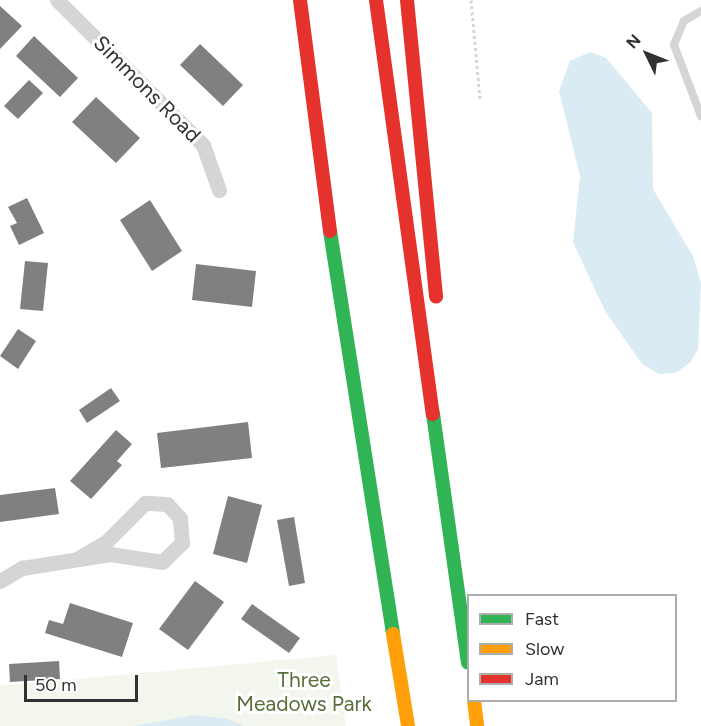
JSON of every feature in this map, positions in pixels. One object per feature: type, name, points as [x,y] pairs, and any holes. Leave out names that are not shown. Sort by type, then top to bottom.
[{"type":"highway","points":[[300,0],[331,239],[408,726]]},
{"type":"highway","points":[[376,0],[467,656]]},
{"type":"highway","points":[[407,0],[438,315]]},
{"type":"highway","points":[[293,68],[314,193],[331,239]]},
{"type":"highway","points":[[442,367],[443,479]]},
{"type":"highway","points":[[474,702],[477,726]]},
{"type":"street","name":"Simmons Road","points":[[57,0],[203,145],[219,190]]},
{"type":"street","points":[[0,581],[22,568],[117,554],[162,562],[182,543],[180,518],[167,504],[145,503],[106,542],[76,559]]},
{"type":"lane","points":[[701,10],[684,21],[674,45],[701,117]]},
{"type":"path","points":[[471,0],[480,99]]},
{"type":"green space","name":"Three Meadows Park","points":[[336,655],[346,726],[0,726],[0,686]]},
{"type":"shaded area","points":[[590,52],[606,58],[652,113],[653,189],[693,256],[701,283],[698,349],[690,363],[675,373],[659,374],[642,364],[605,311],[573,242],[580,176],[559,91],[570,61]]},
{"type":"shaded area","points":[[196,715],[228,719],[244,726],[134,726]]},
{"type":"building","points":[[0,6],[22,26],[0,49]]},
{"type":"building","points":[[34,36],[78,78],[60,97],[16,56]]},
{"type":"building","points":[[200,44],[243,85],[223,106],[180,65]]},
{"type":"building","points":[[29,80],[43,93],[18,119],[4,106]]},
{"type":"building","points":[[96,97],[140,138],[116,163],[72,122]]},
{"type":"building","points":[[27,198],[44,233],[19,245],[10,226],[17,223],[8,207]]},
{"type":"building","points":[[150,200],[182,251],[152,271],[120,220]]},
{"type":"building","points":[[25,261],[48,263],[43,311],[20,309]]},
{"type":"building","points":[[196,264],[256,271],[252,307],[192,300]]},
{"type":"building","points":[[18,329],[36,341],[18,369],[0,356]]},
{"type":"building","points":[[111,388],[120,401],[87,423],[79,410]]},
{"type":"building","points":[[248,422],[252,458],[161,468],[157,433]]},
{"type":"building","points":[[116,430],[132,444],[117,461],[122,465],[91,499],[70,481]]},
{"type":"building","points":[[55,488],[59,514],[0,522],[0,495]]},
{"type":"building","points":[[228,496],[262,505],[247,563],[213,554]]},
{"type":"building","points":[[294,517],[305,583],[289,586],[277,520]]},
{"type":"building","points":[[195,581],[224,602],[188,650],[159,629]]},
{"type":"building","points":[[70,603],[133,623],[122,657],[45,633],[49,620],[63,624]]},
{"type":"building","points":[[252,604],[300,638],[289,653],[241,619]]},
{"type":"building","points":[[59,661],[60,679],[10,682],[9,664]]},
{"type":"traffic: fast","points":[[330,231],[393,634]]},
{"type":"traffic: fast","points":[[433,414],[467,656]]},
{"type":"traffic: slow","points":[[393,634],[408,726]]},
{"type":"traffic: slow","points":[[474,702],[477,726]]},
{"type":"traffic: jam","points":[[300,0],[330,231]]},
{"type":"traffic: jam","points":[[376,0],[433,414]]},
{"type":"traffic: jam","points":[[407,0],[436,297]]}]
